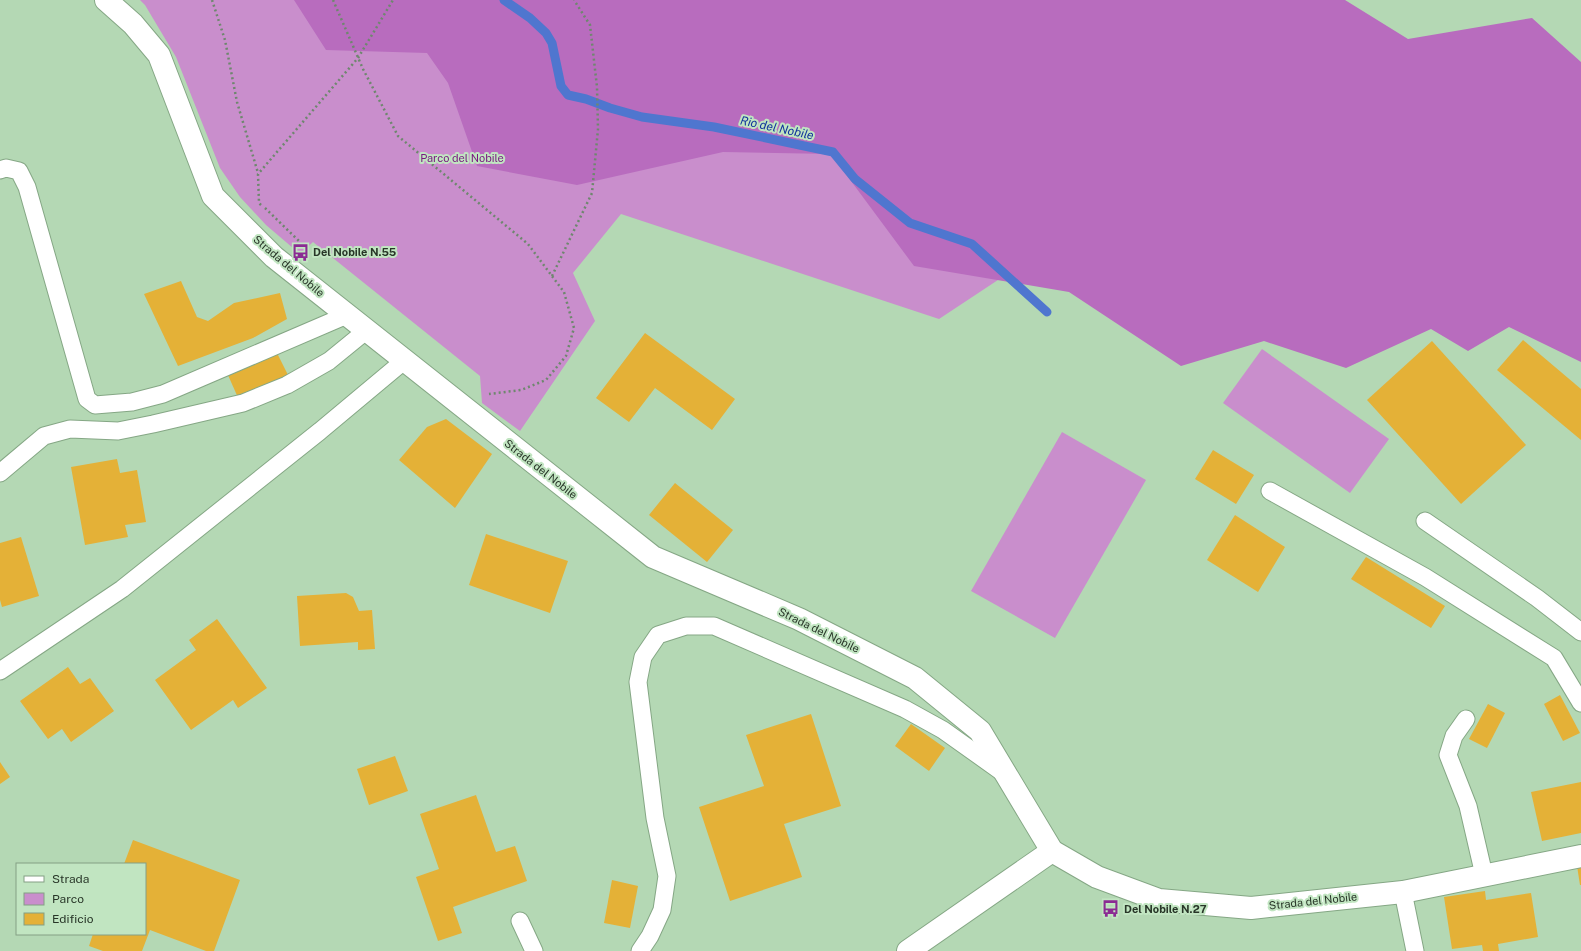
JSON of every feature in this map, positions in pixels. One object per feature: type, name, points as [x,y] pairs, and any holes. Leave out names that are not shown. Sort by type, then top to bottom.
[{"type":"street","name":"Strada del Nobile","points":[[106,0],[133,24],[160,55],[213,196],[274,257],[653,557],[799,619],[914,678],[980,731],[1052,851],[1098,877],[1159,900],[1251,908],[1403,892],[1581,856]]},
{"type":"street","points":[[908,951],[1052,851]]},
{"type":"lane","points":[[0,170],[6,168],[19,171],[27,187],[87,399],[95,405],[132,402],[163,394],[347,314]]},
{"type":"lane","points":[[0,472],[44,436],[70,429],[118,431],[243,403],[287,385],[329,361],[367,330]]},
{"type":"lane","points":[[0,671],[122,589],[320,432],[405,360]]},
{"type":"lane","points":[[1270,491],[1424,577],[1554,658],[1581,703]]},
{"type":"lane","points":[[1425,521],[1537,598],[1581,632]]},
{"type":"lane","points":[[640,951],[650,936],[662,910],[667,876],[655,818],[638,682],[643,657],[658,635],[686,626],[714,626],[905,709],[943,730],[1007,776]]},
{"type":"lane","points":[[1466,719],[1454,736],[1448,754],[1468,806],[1484,875]]},
{"type":"lane","points":[[1403,892],[1415,951]]},
{"type":"lane","points":[[520,922],[534,951]]},
{"type":"path","points":[[212,0],[225,40],[237,102],[258,174],[259,203],[301,244]]},
{"type":"path","points":[[333,0],[358,58],[398,136],[528,244],[564,292],[574,328],[566,356],[546,380],[521,390],[453,398]]},
{"type":"path","points":[[258,174],[358,58],[393,0]]},
{"type":"path","points":[[552,276],[592,193],[598,129],[597,87],[590,25],[574,0]]},
{"type":"green space","name":"Parco del Nobile","points":[[140,0],[1269,0],[1025,262],[939,319],[621,214],[573,273],[595,321],[520,431],[482,403],[480,376],[313,242],[300,254],[266,225],[240,197],[220,168],[176,57],[145,5]]},
{"type":"green space","points":[[1262,349],[1389,439],[1350,493],[1223,403]]},
{"type":"green space","points":[[1062,432],[1146,480],[1055,638],[971,591]]},
{"type":"shaded area","name":"Parco del Nobile","points":[[294,0],[1345,0],[1408,39],[1532,18],[1581,62],[1581,362],[1509,327],[1468,351],[1431,329],[1346,368],[1264,341],[1181,366],[1069,292],[914,266],[831,154],[723,152],[577,185],[477,166],[448,83],[427,53],[326,50]]},
{"type":"building","points":[[181,281],[197,317],[208,321],[234,303],[280,293],[287,319],[253,338],[178,366],[144,294]]},
{"type":"building","points":[[645,333],[735,399],[712,430],[655,388],[629,422],[596,398]]},
{"type":"building","points":[[1523,340],[1581,389],[1581,440],[1497,370]]},
{"type":"building","points":[[1432,341],[1526,445],[1461,504],[1367,400]]},
{"type":"building","points":[[277,353],[289,377],[239,400],[228,375]]},
{"type":"building","points":[[446,419],[492,454],[455,508],[399,460],[427,427]]},
{"type":"building","points":[[1213,450],[1254,475],[1236,504],[1195,479]]},
{"type":"building","points":[[117,459],[120,473],[137,470],[146,522],[125,525],[128,537],[85,545],[71,467]]},
{"type":"building","points":[[675,483],[733,530],[707,562],[649,515]]},
{"type":"building","points":[[1235,515],[1285,547],[1258,592],[1207,560]]},
{"type":"building","points":[[486,534],[568,561],[550,613],[469,585]]},
{"type":"building","points":[[21,537],[39,596],[2,607],[0,600],[0,543]]},
{"type":"building","points":[[1366,557],[1445,606],[1431,628],[1351,579]]},
{"type":"building","points":[[346,593],[353,597],[359,611],[372,610],[375,649],[358,650],[358,642],[300,646],[297,596]]},
{"type":"building","points":[[217,619],[267,688],[238,708],[233,700],[191,730],[155,680],[196,650],[189,640]]},
{"type":"building","points":[[68,667],[80,684],[90,678],[114,711],[71,742],[62,729],[48,739],[20,701]]},
{"type":"building","points":[[1560,695],[1580,733],[1563,741],[1544,704]]},
{"type":"building","points":[[1488,704],[1505,713],[1487,748],[1469,739]]},
{"type":"building","points":[[811,714],[841,806],[784,824],[802,877],[730,901],[699,807],[764,786],[746,735]]},
{"type":"building","points":[[911,724],[945,748],[929,771],[895,746]]},
{"type":"building","points":[[395,756],[408,791],[369,805],[357,769]]},
{"type":"building","points":[[0,762],[10,777],[0,784]]},
{"type":"building","points":[[1581,782],[1581,833],[1542,841],[1531,792]]},
{"type":"building","points":[[476,795],[496,852],[515,846],[527,881],[453,907],[462,933],[438,941],[416,877],[439,869],[420,814]]},
{"type":"building","points":[[133,840],[240,880],[214,951],[206,951],[150,930],[142,951],[103,951],[89,946],[93,935],[146,935],[146,863],[124,863]]},
{"type":"building","points":[[1581,865],[1581,885],[1580,885],[1577,866]]},
{"type":"building","points":[[612,880],[638,886],[630,928],[604,923]]},
{"type":"building","points":[[1485,891],[1486,900],[1531,893],[1538,937],[1498,944],[1499,951],[1483,951],[1482,945],[1452,949],[1444,897]]},
{"type":"waterway","name":"Rio del Nobile","points":[[504,0],[530,18],[546,33],[552,43],[561,86],[568,95],[586,99],[610,108],[642,117],[714,127],[833,152],[855,179],[910,223],[972,244],[1047,312]]},
{"type":"place","name":"Del Nobile N.55","points":[[300,252]]},
{"type":"place","name":"Del Nobile N.27","points":[[1111,909]]}]
